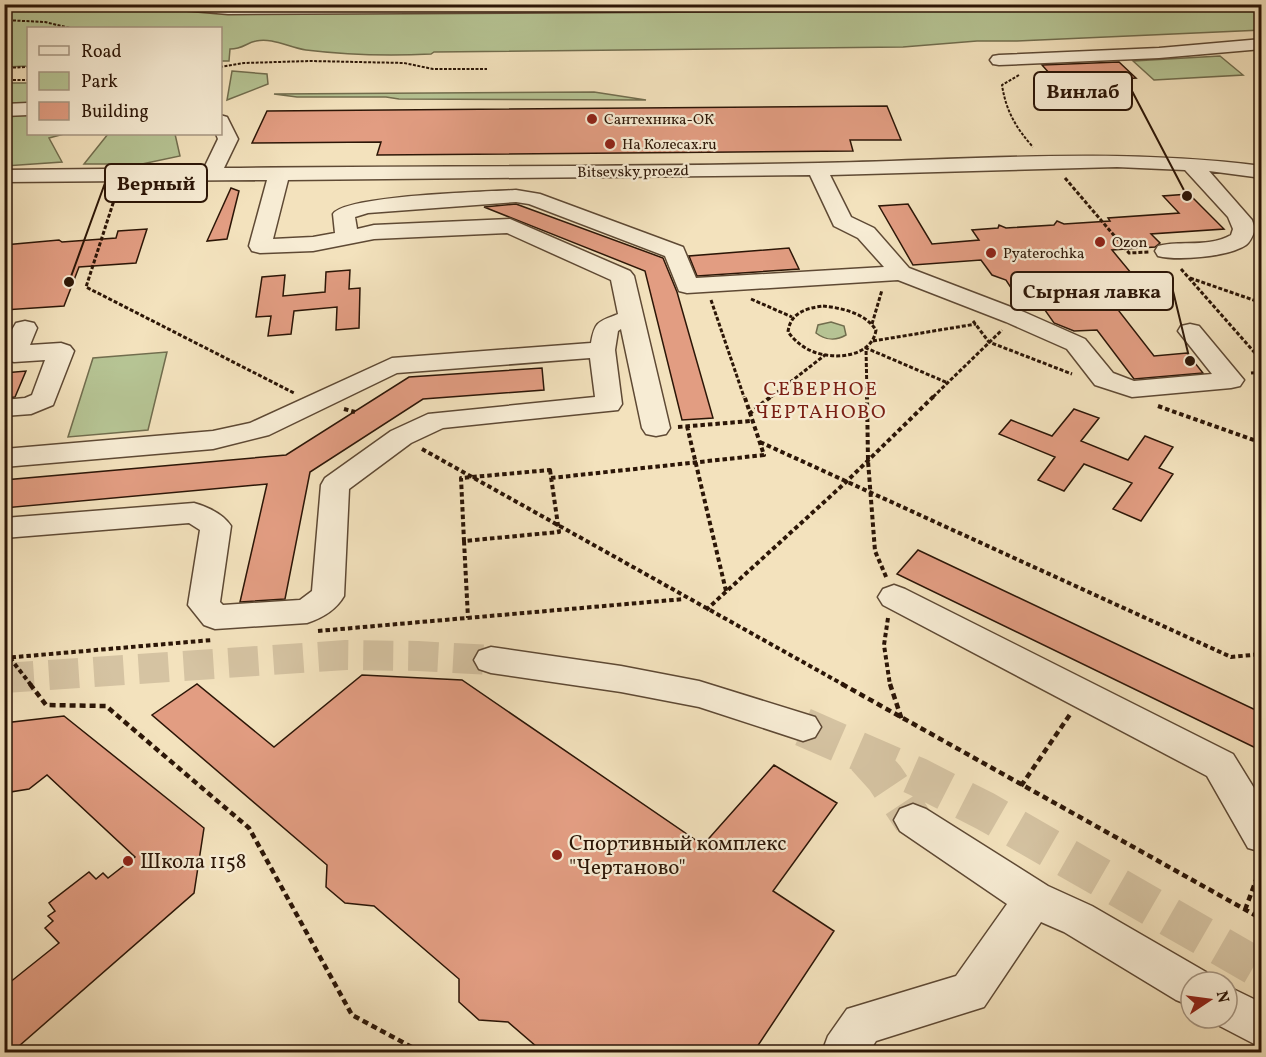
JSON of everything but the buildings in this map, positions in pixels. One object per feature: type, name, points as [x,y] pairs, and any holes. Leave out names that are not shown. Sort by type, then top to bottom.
[{"type":"street","points":[[169,4],[228,9],[1098,4]]},
{"type":"street","points":[[999,60],[1159,53],[1262,44]]},
{"type":"street","points":[[4,110],[27,109]]},
{"type":"street","points":[[210,175],[228,139],[222,126]]},
{"type":"street","name":"Bitsevsky proezd","points":[[4,176],[817,169],[1117,161],[1200,165],[1262,172]]},
{"type":"street","points":[[1166,251],[1205,250],[1233,243],[1240,239],[1244,232],[1244,225],[1251,216],[1200,165]]},
{"type":"street","points":[[817,169],[842,221],[866,233],[894,274]]},
{"type":"street","points":[[279,175],[260,246],[313,244],[374,232],[510,226],[622,276],[657,428]]},
{"type":"street","points":[[347,238],[344,214],[366,207],[516,196],[533,198],[675,252],[687,286],[894,274],[1008,314],[1076,344],[1104,379],[1131,389],[1231,380],[1190,331]]},
{"type":"street","points":[[4,528],[194,513],[216,526],[204,605],[215,617],[307,611],[328,596],[335,485],[400,437],[438,420],[609,404],[602,350],[606,327],[631,317]]},
{"type":"street","points":[[4,408],[31,406],[44,399],[61,351],[14,354],[25,328]]},
{"type":"street","points":[[4,458],[213,440],[259,429],[392,366],[602,350]]},
{"type":"street","points":[[894,597],[1220,765],[1262,836]]},
{"type":"street","points":[[491,660],[701,694],[803,727]]},
{"type":"street","points":[[913,820],[1034,899],[1078,920],[1179,979]]},
{"type":"street","points":[[844,1053],[862,1024],[969,993],[1034,899]]},
{"type":"street","points":[[1239,1014],[1262,1027]]},
{"type":"path","points":[[4,10],[31,8],[33,4]]},
{"type":"path","points":[[4,20],[45,22],[66,27]]},
{"type":"path","points":[[222,67],[244,63],[311,61],[404,63],[433,69],[487,69]]},
{"type":"path","points":[[4,68],[27,68]]},
{"type":"path","points":[[1025,72],[1002,85],[1005,109],[1015,127],[1036,150]]},
{"type":"path","points":[[4,80],[27,80]]},
{"type":"path","points":[[1061,174],[1129,253],[1166,251],[1262,361]]},
{"type":"path","points":[[119,185],[86,287],[312,402],[355,412]]},
{"type":"path","points":[[872,324],[894,274]]},
{"type":"path","points":[[1189,278],[1262,303]]},
{"type":"path","points":[[551,477],[764,455],[706,285]]},
{"type":"path","points":[[838,307],[864,316],[872,324],[875,333],[873,341],[866,348],[854,353],[825,355],[812,351],[792,339],[788,332],[788,324],[792,317],[811,308],[838,307]]},
{"type":"path","points":[[873,341],[976,324],[1008,314]]},
{"type":"path","points":[[706,610],[868,461],[948,382],[1008,314]]},
{"type":"path","points":[[866,348],[948,382]]},
{"type":"path","points":[[866,348],[868,461],[875,551],[894,597],[885,630],[885,673],[902,720]]},
{"type":"path","points":[[750,414],[825,355]]},
{"type":"path","points":[[727,591],[687,426],[752,421]]},
{"type":"path","points":[[400,437],[685,599],[1262,919]]},
{"type":"path","points":[[759,442],[1231,657],[1262,654]]},
{"type":"path","points":[[464,541],[559,532],[550,470],[461,478],[464,541],[468,618]]},
{"type":"path","points":[[313,631],[685,599]]},
{"type":"path","points":[[7,658],[217,640]]},
{"type":"path","points":[[7,658],[46,705],[106,706],[249,828],[352,1015],[421,1053]]},
{"type":"path","points":[[1021,786],[1083,695]]},
{"type":"path","points":[[1245,910],[1262,864]]},
{"type":"green space","points":[[12,4],[1261,4],[1262,30],[977,41],[903,47],[434,52],[400,55],[321,52],[262,40],[230,49],[229,61],[222,61],[222,27],[27,27],[27,66],[5,67],[5,8],[10,8]]},
{"type":"green space","points":[[1220,56],[1243,75],[1154,80],[1133,61]]},
{"type":"green space","points":[[232,71],[267,74],[268,84],[227,100]]},
{"type":"green space","points":[[4,83],[27,83],[27,104],[5,105]]},
{"type":"green space","points":[[594,92],[646,100],[399,99],[297,97],[274,94]]},
{"type":"green space","points":[[27,112],[27,135],[60,135],[49,138],[62,162],[5,166],[5,113]]},
{"type":"green space","points":[[107,135],[175,135],[180,156],[142,164],[84,164]]},
{"type":"green space","points":[[831,322],[844,326],[846,335],[831,339],[816,333],[818,325]]},
{"type":"green space","points":[[167,352],[148,430],[68,437],[93,358]]},
{"type":"tunnel","points":[[4,678],[346,655],[491,660]]},
{"type":"tunnel","points":[[803,727],[918,777],[985,811],[1262,970]]},
{"type":"tunnel","points":[[866,757],[885,778],[913,820]]},
{"type":"place","name":"Сантехника-ОК","points":[[592,119]]},
{"type":"place","name":"На Колесах.ru","points":[[610,144]]},
{"type":"place","name":"Винлаб","points":[[1187,196]]},
{"type":"place","name":"Ozon","points":[[1100,242]]},
{"type":"place","name":"Pyaterochka","points":[[991,253]]},
{"type":"place","name":"Верный","points":[[69,282]]},
{"type":"place","name":"Сырная лавка","points":[[1190,361]]},
{"type":"place","name":"Спортивный комплекс \"Чертаново\"","points":[[557,855]]},
{"type":"place","name":"Школа 1158","points":[[128,861]]},
{"type":"district","name":"СЕВЕРНОЕ ЧЕРТАНОВО","points":[[821,400]]}]
